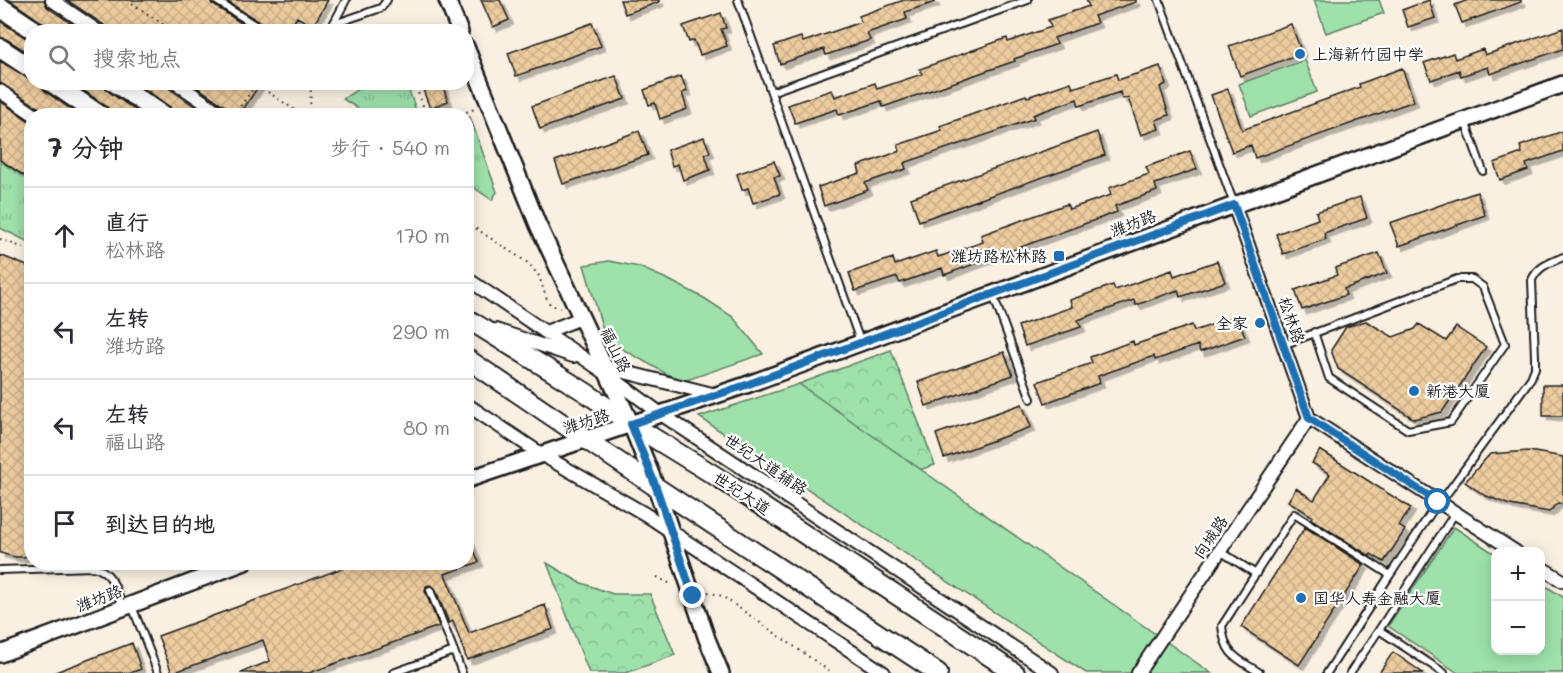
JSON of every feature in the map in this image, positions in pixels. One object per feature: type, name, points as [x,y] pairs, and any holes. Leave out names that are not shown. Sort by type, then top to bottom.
[{"type":"main road","points":[[0,7],[26,24]]},
{"type":"main road","points":[[0,48],[24,64]]},
{"type":"main road","points":[[63,90],[89,108]]},
{"type":"main road","points":[[126,90],[152,108]]},
{"type":"main road","name":"世纪大道","points":[[474,323],[722,480],[1015,673]]},
{"type":"main road","points":[[474,363],[938,673]]},
{"type":"street","points":[[51,0],[87,24]]},
{"type":"street","points":[[447,0],[457,24]]},
{"type":"street","name":"福山路","points":[[474,67],[538,225],[581,318],[600,367],[631,424],[656,487],[707,639],[721,673]]},
{"type":"street","name":"潍坊路","points":[[474,477],[716,395],[1563,84]]},
{"type":"street","points":[[187,90],[213,108]]},
{"type":"street","points":[[0,91],[24,108]]},
{"type":"street","name":"松林路","points":[[1234,205],[1309,418]]},
{"type":"street","name":"世纪大道辅路","points":[[474,283],[600,367],[661,414],[1052,673]]},
{"type":"street","points":[[546,332],[581,318]]},
{"type":"street","points":[[474,322],[600,367],[716,395]]},
{"type":"street","points":[[474,409],[541,454],[645,514],[884,673]]},
{"type":"street","points":[[1309,418],[1508,547]]},
{"type":"street","name":"向城路","points":[[1138,673],[1309,418]]},
{"type":"street","name":"潍坊路","points":[[0,654],[224,570]]},
{"type":"street","points":[[1545,570],[1563,581]]},
{"type":"lane","points":[[215,0],[253,24]]},
{"type":"lane","points":[[334,24],[346,0]]},
{"type":"lane","points":[[334,24],[381,8],[387,0]]},
{"type":"lane","points":[[738,0],[860,342]]},
{"type":"lane","points":[[771,92],[1028,0]]},
{"type":"lane","name":"松林路","points":[[1159,0],[1234,205]]},
{"type":"lane","points":[[1465,120],[1484,171]]},
{"type":"lane","points":[[1327,673],[1439,502],[1531,378],[1535,368],[1532,280],[1535,272],[1542,266],[1563,257]]},
{"type":"lane","points":[[1283,345],[1314,332],[1457,279],[1472,279],[1484,287],[1505,344],[1451,422],[1408,430],[1329,378],[1314,332]]},
{"type":"lane","points":[[993,294],[1031,399]]},
{"type":"lane","points":[[1350,673],[1455,512]]},
{"type":"lane","points":[[1260,673],[1230,654],[1224,642],[1222,626],[1294,514],[1390,575]]},
{"type":"lane","points":[[1220,551],[1256,574]]},
{"type":"lane","points":[[0,570],[24,569]]},
{"type":"lane","points":[[104,570],[127,607],[158,673]]},
{"type":"lane","points":[[430,590],[462,673]]},
{"type":"lane","points":[[1379,630],[1444,673]]},
{"type":"lane","points":[[393,673],[454,651]]},
{"type":"path","points":[[128,0],[164,24]]},
{"type":"path","points":[[239,108],[251,90]]},
{"type":"path","points":[[266,90],[292,108]]},
{"type":"path","points":[[310,90],[310,108]]},
{"type":"path","points":[[417,90],[424,108]]},
{"type":"path","points":[[474,109],[489,104]]},
{"type":"path","points":[[474,227],[528,263],[539,276],[547,300],[551,305],[560,308]]},
{"type":"path","points":[[0,239],[24,248]]},
{"type":"path","points":[[657,577],[693,596],[708,592],[722,596],[832,673]]},
{"type":"green space","points":[[1314,0],[1379,0],[1384,13],[1326,33]]},
{"type":"green space","points":[[1305,60],[1317,92],[1251,116],[1239,84]]},
{"type":"green space","points":[[356,90],[409,90],[415,108],[357,108],[343,99]]},
{"type":"green space","points":[[0,119],[24,135],[24,240],[0,228]]},
{"type":"green space","points":[[474,128],[497,192],[492,200],[474,188]]},
{"type":"green space","points":[[609,261],[639,267],[704,298],[733,317],[763,354],[681,382],[606,340],[584,265]]},
{"type":"green space","points":[[891,350],[935,465],[919,470],[799,384]]},
{"type":"green space","points":[[799,384],[1211,673],[1086,673],[699,417]]},
{"type":"green space","points":[[1454,527],[1491,551],[1491,655],[1545,655],[1545,586],[1563,597],[1563,673],[1458,673],[1388,626]]},
{"type":"green space","points":[[547,563],[579,582],[613,594],[650,594],[675,655],[626,673],[589,673]]},
{"type":"building","points":[[10,0],[44,0],[47,7],[72,24],[43,23]]},
{"type":"building","points":[[67,0],[210,0],[212,4],[243,24],[103,24]]},
{"type":"building","points":[[225,0],[328,0],[314,24],[297,17],[293,24],[263,24]]},
{"type":"building","points":[[481,0],[500,0],[509,20],[493,27]]},
{"type":"building","points":[[620,0],[659,0],[659,2],[625,14]]},
{"type":"building","points":[[904,0],[934,0],[935,2],[905,12],[907,19],[867,33],[870,40],[826,55],[824,49],[780,64],[774,46],[801,37],[803,42],[861,22],[859,16]]},
{"type":"building","points":[[1086,0],[1136,0],[1136,2],[1094,16],[1097,23],[1054,38],[1057,44],[883,107],[881,101],[839,115],[837,109],[795,123],[788,105],[832,90],[835,97],[875,83],[877,89],[922,74],[920,69],[1007,38],[1008,42],[1051,27],[1048,20],[1089,6]]},
{"type":"building","points":[[1429,0],[1435,18],[1408,27],[1402,10]]},
{"type":"building","points":[[1468,0],[1521,0],[1521,2],[1462,23],[1455,5]]},
{"type":"building","points":[[721,13],[726,28],[721,29],[727,46],[700,55],[694,40],[689,42],[683,26]]},
{"type":"building","points":[[0,21],[24,37],[24,50],[6,39],[0,37]]},
{"type":"building","points":[[592,23],[601,46],[516,76],[508,53]]},
{"type":"building","points":[[1291,24],[1302,53],[1240,76],[1229,46]]},
{"type":"building","points":[[1563,28],[1563,49],[1490,74],[1488,67],[1461,76],[1459,70],[1431,80],[1424,63],[1453,53],[1455,59],[1483,49],[1485,55]]},
{"type":"building","points":[[0,61],[24,75],[24,90],[44,90],[69,108],[39,108],[0,83]]},
{"type":"building","points":[[1160,66],[1166,84],[1160,87],[1169,115],[1156,120],[1159,129],[1141,135],[1128,98],[1122,99],[1120,92],[1079,106],[1077,99],[1033,115],[1035,118],[904,163],[906,169],[865,183],[868,190],[824,206],[818,187],[860,173],[858,166],[900,151],[898,145],[942,130],[940,126],[1026,95],[1027,97],[1071,82],[1073,88],[1116,74],[1118,80]]},
{"type":"building","points":[[1402,68],[1414,101],[1255,158],[1251,145],[1232,152],[1211,95],[1228,89],[1242,130],[1360,87],[1359,84]]},
{"type":"building","points":[[616,76],[625,99],[540,129],[532,106]]},
{"type":"building","points":[[681,76],[687,91],[682,93],[687,109],[660,119],[655,103],[649,105],[644,90]]},
{"type":"building","points":[[83,90],[107,90],[132,108],[107,107]]},
{"type":"building","points":[[146,90],[171,90],[197,108],[170,107]]},
{"type":"building","points":[[202,90],[256,90],[244,108],[228,108]]},
{"type":"building","points":[[423,90],[444,90],[448,101],[430,108]]},
{"type":"building","points":[[0,101],[24,118],[24,176],[0,160]]},
{"type":"building","points":[[639,131],[648,155],[563,184],[555,161]]},
{"type":"building","points":[[1563,131],[1563,151],[1526,164],[1528,170],[1500,180],[1494,163],[1522,153],[1520,146]]},
{"type":"building","points":[[1097,132],[1105,155],[919,221],[911,198]]},
{"type":"building","points":[[704,137],[710,152],[705,154],[710,170],[683,180],[678,164],[672,166],[667,150]]},
{"type":"building","points":[[1190,151],[1197,169],[1155,184],[1157,191],[1115,206],[1117,212],[944,275],[942,268],[900,283],[897,277],[855,291],[849,273],[893,258],[895,265],[936,251],[938,257],[983,242],[981,235],[1067,204],[1069,209],[1111,195],[1109,188],[1149,174],[1146,167]]},
{"type":"building","points":[[774,161],[780,176],[774,177],[780,194],[753,203],[748,188],[742,190],[737,174]]},
{"type":"building","points":[[1477,192],[1485,215],[1399,246],[1390,223]]},
{"type":"building","points":[[1360,197],[1367,218],[1324,233],[1326,239],[1283,254],[1276,234],[1318,219],[1316,212]]},
{"type":"building","points":[[1379,253],[1387,273],[1344,289],[1346,295],[1302,310],[1295,290],[1337,275],[1335,268]]},
{"type":"building","points":[[0,255],[24,265],[24,557],[0,553]]},
{"type":"building","points":[[1217,261],[1225,282],[1180,297],[1178,290],[1136,305],[1134,300],[1078,320],[1081,327],[1025,346],[1018,326],[1072,307],[1070,300],[1113,285],[1115,290],[1172,270],[1174,276]]},
{"type":"building","points":[[1237,316],[1245,336],[1200,352],[1198,345],[1155,360],[1154,356],[1098,376],[1100,383],[1045,403],[1037,382],[1092,363],[1090,357],[1133,341],[1134,345],[1192,325],[1194,331]]},
{"type":"building","name":"新港大厦","points":[[1366,321],[1393,337],[1415,329],[1419,324],[1446,341],[1456,327],[1486,347],[1442,412],[1414,419],[1338,369],[1331,350],[1346,327]]},
{"type":"building","points":[[1004,352],[1013,375],[926,406],[918,382]]},
{"type":"building","points":[[1543,385],[1563,385],[1563,416],[1543,416]]},
{"type":"building","points":[[1022,404],[1031,427],[944,458],[936,434]]},
{"type":"building","points":[[1320,450],[1411,508],[1399,526],[1405,530],[1384,562],[1371,554],[1370,556],[1311,519],[1312,516],[1288,501],[1296,488],[1314,500],[1330,474],[1312,463]]},
{"type":"building","points":[[1529,451],[1563,457],[1563,505],[1558,503],[1549,512],[1510,505],[1484,495],[1465,482],[1490,454]]},
{"type":"building","name":"国华人寿金融大厦","points":[[1305,527],[1364,565],[1299,665],[1241,627]]},
{"type":"building","points":[[474,550],[479,562],[474,564]]},
{"type":"building","points":[[337,570],[456,570],[445,574],[469,633],[545,605],[553,629],[467,660],[453,621],[449,623],[435,588],[430,585],[426,586],[425,591],[439,626],[309,673],[240,673],[270,661],[263,640],[172,673],[158,636]]},
{"type":"building","points":[[132,643],[141,669],[130,673],[53,673]]},
{"type":"building","points":[[1393,652],[1423,673],[1379,673]]},
{"type":"place","name":"上海新竹园中学","points":[[1300,54]]},
{"type":"place","name":"潍坊路松林路","points":[[1059,256]]},
{"type":"place","name":"全家","points":[[1260,323]]},
{"type":"place","name":"新港大厦","points":[[1414,391]]},
{"type":"place","name":"国华人寿金融大厦","points":[[1301,598]]},
{"type":"route","points":[[693,596],[656,487],[631,424],[746,385],[1234,205],[1309,418],[1438,502]]}]
